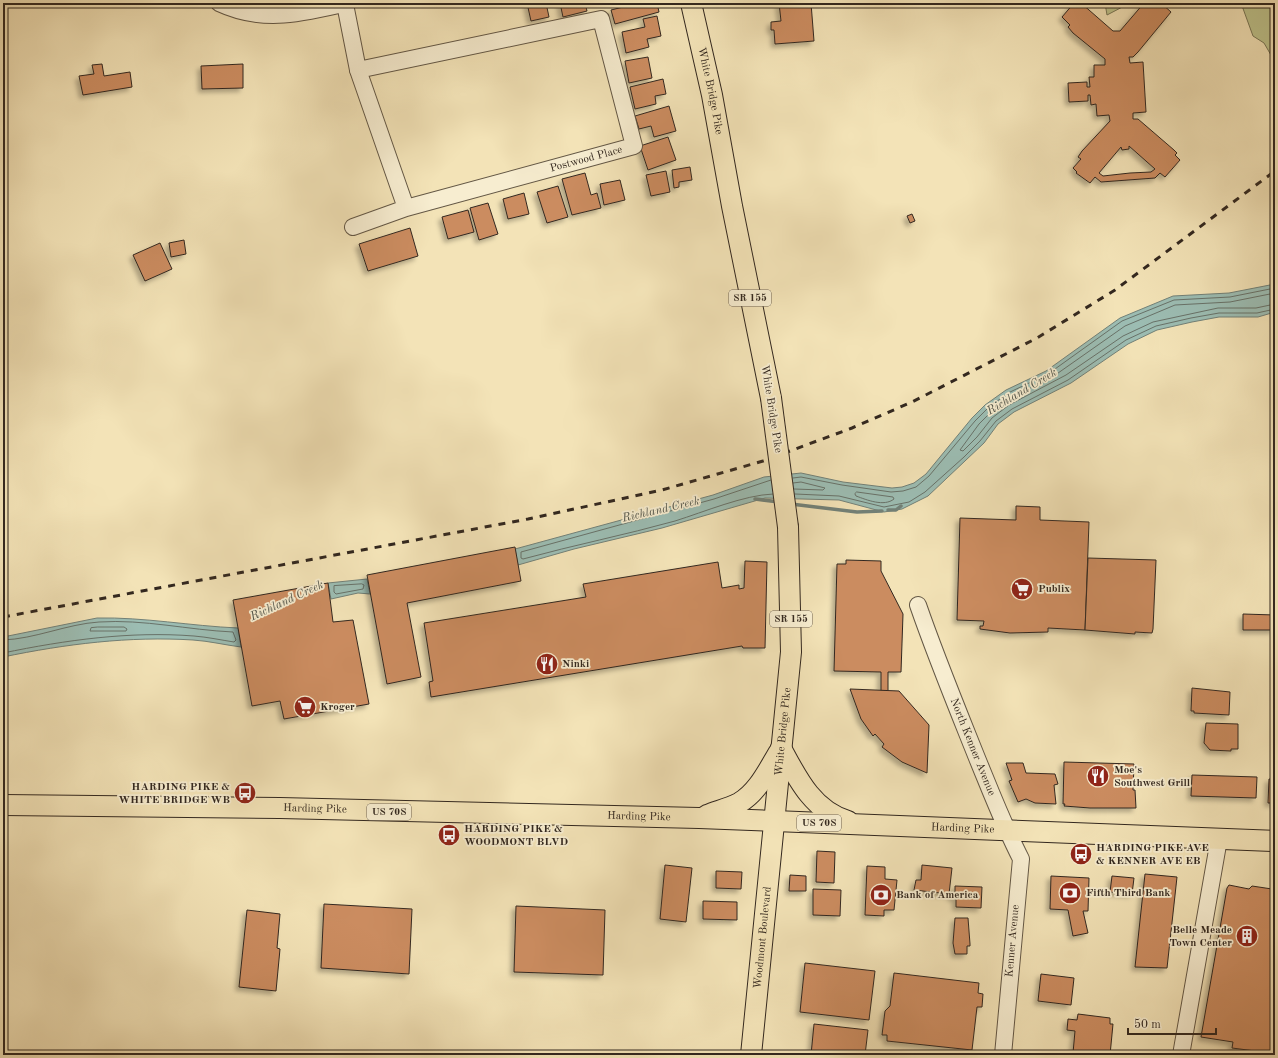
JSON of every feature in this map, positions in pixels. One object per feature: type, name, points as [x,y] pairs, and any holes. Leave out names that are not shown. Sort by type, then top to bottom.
[{"type":"main road","name":"White Bridge Pike","points":[[691,3],[712,95],[732,206],[771,398],[788,527],[791,652],[775,821]]},
{"type":"main road","points":[[699,818],[739,803],[748,796],[762,778],[781,748]]},
{"type":"main road","points":[[781,748],[793,771],[813,800],[826,811],[840,819],[863,825]]},
{"type":"main road","name":"Harding Pike","points":[[3,805],[280,808],[699,818],[1275,841]]},
{"type":"main road","name":"Woodmont Boulevard","points":[[751,1055],[775,821]]},
{"type":"street","points":[[219,3],[239,11],[270,16],[299,14],[346,3],[358,70],[406,208],[353,228]]},
{"type":"street","name":"Postwood Place","points":[[358,70],[601,19],[634,146],[406,208]]},
{"type":"street","name":"North Kenner Avenue","points":[[918,605],[938,663],[1007,830]]},
{"type":"street","name":"Kenner Avenue","points":[[1002,1055],[1021,859],[1007,830]]},
{"type":"street","points":[[1181,1055],[1219,839]]},
{"type":"green space","points":[[1105,3],[1130,3],[1107,15]]},
{"type":"green space","points":[[1241,3],[1275,3],[1275,62],[1264,43],[1253,36]]},
{"type":"water","points":[[1275,284],[1275,312],[1258,317],[1219,317],[1157,330],[1128,344],[1071,383],[1014,412],[998,424],[984,443],[928,496],[902,509],[884,512],[839,500],[765,498],[662,528],[574,549],[518,565],[515,549],[713,495],[764,477],[801,473],[843,482],[892,488],[902,487],[914,483],[926,474],[972,418],[985,405],[1006,390],[1046,371],[1120,318],[1173,296],[1229,293]]},
{"type":"water","points":[[367,579],[370,594],[358,593],[331,599],[328,583]]},
{"type":"water","points":[[97,618],[150,620],[238,628],[241,647],[193,640],[121,640],[50,648],[3,657],[3,637]]},
{"type":"building","points":[[527,3],[546,3],[549,17],[531,21]]},
{"type":"building","points":[[560,3],[585,3],[587,11],[563,17]]},
{"type":"building","points":[[622,3],[657,3],[659,12],[615,24],[611,10],[623,7]]},
{"type":"building","points":[[779,3],[811,3],[814,41],[775,44],[774,30],[771,30],[771,22],[781,21]]},
{"type":"building","points":[[1074,3],[1081,3],[1113,31],[1120,31],[1144,3],[1161,3],[1171,12],[1138,52],[1133,57],[1129,57],[1130,63],[1143,62],[1146,112],[1133,113],[1133,119],[1138,119],[1174,150],[1177,153],[1175,155],[1180,160],[1165,177],[1160,173],[1155,178],[1101,182],[1095,177],[1090,183],[1076,173],[1077,172],[1073,168],[1081,159],[1078,157],[1110,121],[1109,115],[1097,116],[1096,104],[1091,105],[1090,95],[1088,95],[1088,101],[1069,102],[1068,83],[1087,82],[1087,87],[1090,87],[1089,77],[1094,77],[1094,65],[1105,65],[1105,59],[1073,33],[1068,27],[1070,25],[1062,17]],"holes":[[[1129,146],[1155,169],[1151,172],[1103,176],[1099,173],[1121,147],[1122,150],[1129,149]]]},
{"type":"building","points":[[657,16],[661,36],[647,39],[649,47],[626,53],[622,32],[645,27],[643,19]]},
{"type":"building","points":[[648,57],[652,78],[629,83],[625,61]]},
{"type":"building","points":[[102,64],[104,76],[130,72],[132,87],[83,95],[79,76],[94,74],[92,65]]},
{"type":"building","points":[[243,64],[243,88],[202,89],[201,66]]},
{"type":"building","points":[[663,79],[666,94],[655,96],[656,104],[635,109],[630,87]]},
{"type":"building","points":[[669,106],[676,131],[654,137],[651,126],[639,129],[635,116]]},
{"type":"building","points":[[668,137],[676,160],[648,170],[640,146]]},
{"type":"building","points":[[690,167],[692,180],[679,182],[679,187],[674,188],[672,170]]},
{"type":"building","points":[[666,171],[670,192],[651,196],[646,175]]},
{"type":"building","points":[[585,173],[591,195],[597,193],[601,208],[572,215],[562,179]]},
{"type":"building","points":[[620,180],[625,200],[604,205],[600,184]]},
{"type":"building","points":[[558,186],[568,217],[547,223],[537,192]]},
{"type":"building","points":[[524,193],[529,214],[508,219],[503,199]]},
{"type":"building","points":[[488,203],[498,234],[479,240],[470,208]]},
{"type":"building","points":[[468,210],[474,232],[448,239],[442,217]]},
{"type":"building","points":[[912,214],[915,221],[910,223],[907,216]]},
{"type":"building","points":[[410,228],[418,256],[368,271],[359,244]]},
{"type":"building","points":[[184,240],[186,254],[171,257],[169,243]]},
{"type":"building","points":[[160,243],[172,269],[145,281],[133,255]]},
{"type":"building","name":"Publix","points":[[1016,506],[1040,507],[1040,520],[1089,522],[1085,630],[1048,628],[1048,632],[1010,633],[980,629],[980,626],[983,626],[984,621],[957,620],[960,518],[1016,520]]},
{"type":"building","points":[[515,547],[521,581],[407,603],[421,677],[387,684],[367,575]]},
{"type":"building","points":[[1088,558],[1156,560],[1152,633],[1135,632],[1135,634],[1085,630]]},
{"type":"building","points":[[846,560],[881,561],[881,571],[903,614],[901,672],[888,672],[888,691],[881,691],[881,672],[834,671],[837,564],[846,564]]},
{"type":"building","points":[[745,561],[767,562],[765,648],[743,648],[742,646],[431,697],[429,682],[433,681],[424,623],[586,597],[583,584],[718,562],[722,588],[739,585],[739,589],[744,588]]},
{"type":"building","points":[[328,583],[333,622],[353,620],[369,704],[284,719],[280,701],[252,706],[233,600]]},
{"type":"building","points":[[1243,614],[1275,615],[1275,630],[1243,630]]},
{"type":"building","points":[[1192,688],[1230,692],[1229,715],[1194,713],[1194,711],[1191,711]]},
{"type":"building","points":[[850,689],[899,691],[929,725],[927,773],[902,762],[882,747],[884,744],[875,734],[873,736],[861,719]]},
{"type":"building","points":[[1206,723],[1238,724],[1238,749],[1231,749],[1231,751],[1210,750],[1204,743]]},
{"type":"building","points":[[1064,762],[1134,764],[1133,790],[1135,790],[1136,808],[1090,808],[1064,806]]},
{"type":"building","points":[[1006,763],[1023,763],[1026,773],[1055,774],[1058,784],[1054,785],[1056,804],[1035,803],[1026,799],[1018,802],[1009,781],[1012,780]]},
{"type":"building","points":[[1192,775],[1257,777],[1256,798],[1191,796]]},
{"type":"building","points":[[1269,779],[1275,779],[1275,803],[1268,803]]},
{"type":"building","points":[[817,851],[835,852],[834,883],[816,882]]},
{"type":"building","points":[[665,865],[692,868],[686,922],[660,919]]},
{"type":"building","points":[[922,865],[952,868],[949,894],[914,890],[916,880],[921,880]]},
{"type":"building","name":"Bank of America","points":[[867,866],[885,867],[885,879],[897,880],[894,910],[884,910],[884,916],[865,915]]},
{"type":"building","points":[[716,871],[742,872],[741,889],[716,888]]},
{"type":"building","points":[[1145,874],[1177,877],[1167,968],[1135,967]]},
{"type":"building","points":[[790,875],[806,876],[806,891],[789,891]]},
{"type":"building","name":"Fifth Third Bank","points":[[1051,876],[1089,878],[1088,911],[1083,911],[1088,933],[1073,936],[1068,910],[1050,909]]},
{"type":"building","points":[[1112,876],[1134,878],[1132,894],[1110,892]]},
{"type":"building","name":"Belle Meade Town Center","points":[[1229,885],[1249,889],[1252,886],[1272,889],[1275,887],[1275,1052],[1271,1053],[1232,1048],[1233,1042],[1201,1037],[1227,888]]},
{"type":"building","points":[[955,886],[982,887],[981,908],[956,907],[956,898],[951,897],[951,892],[955,893]]},
{"type":"building","points":[[813,889],[841,890],[840,916],[813,915]]},
{"type":"building","points":[[703,901],[737,902],[737,920],[703,919]]},
{"type":"building","points":[[324,904],[412,909],[409,974],[321,968]]},
{"type":"building","points":[[516,906],[605,910],[603,975],[514,972]]},
{"type":"building","points":[[247,910],[280,914],[277,948],[280,949],[276,991],[239,987]]},
{"type":"building","points":[[955,918],[968,918],[970,946],[967,946],[967,954],[955,954],[953,943]]},
{"type":"building","points":[[805,963],[875,971],[869,1020],[800,1012]]},
{"type":"building","points":[[894,973],[979,983],[978,993],[983,994],[982,1007],[977,1007],[972,1050],[887,1041],[887,1035],[882,1035],[885,1011],[890,1006]]},
{"type":"building","points":[[1041,974],[1074,978],[1071,1005],[1038,1001]]},
{"type":"building","points":[[1078,1014],[1110,1018],[1110,1024],[1113,1024],[1110,1055],[1073,1053],[1075,1031],[1067,1030],[1068,1019],[1077,1020]]},
{"type":"building","points":[[814,1024],[868,1030],[865,1055],[811,1055]]},
{"type":"waterway","name":"Richland Creek","points":[[755,499],[779,502]]},
{"type":"waterway","name":"Richland Creek","points":[[791,504],[857,512],[882,511]]},
{"type":"waterway","name":"Richland Creek","points":[[888,510],[896,510],[901,506]]},
{"type":"railway","points":[[3,617],[528,519],[662,490],[763,461],[852,428],[912,402],[1037,338],[1115,290],[1275,171]]},
{"type":"place","name":"Publix","points":[[1022,589]]},
{"type":"place","name":"Ninki","points":[[547,664]]},
{"type":"place","name":"Kroger","points":[[305,707]]},
{"type":"place","name":"Moe's Southwest Grill","points":[[1098,776]]},
{"type":"place","name":"HARDING PIKE & WHITE BRIDGE WB","points":[[245,793]]},
{"type":"place","name":"HARDING PIKE & WOODMONT BLVD","points":[[449,835]]},
{"type":"place","name":"HARDING PIKE AVE & KENNER AVE EB","points":[[1081,854]]},
{"type":"place","name":"Fifth Third Bank","points":[[1070,893]]},
{"type":"place","name":"Bank of America","points":[[881,895]]},
{"type":"place","name":"Belle Meade Town Center","points":[[1247,936]]}]
